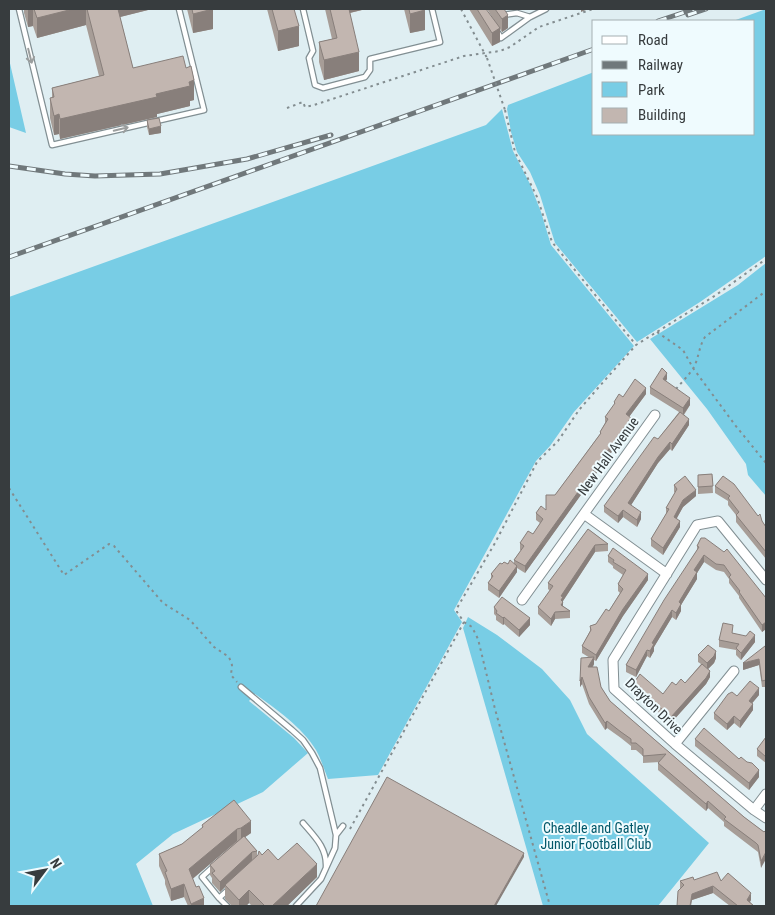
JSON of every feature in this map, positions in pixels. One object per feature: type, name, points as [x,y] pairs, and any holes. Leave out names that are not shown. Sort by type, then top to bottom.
[{"type":"street","name":"New Hall Avenue","points":[[522,600],[655,415]]},
{"type":"street","name":"New Hall Avenue","points":[[584,514],[666,574]]},
{"type":"street","name":"Drayton Drive","points":[[766,580],[718,520],[697,525],[613,660],[614,689],[675,744],[766,818]]},
{"type":"street","points":[[675,744],[734,671]]},
{"type":"street","points":[[754,810],[766,794]]},
{"type":"lane","points":[[19,9],[52,146],[204,110],[179,9]]},
{"type":"lane","points":[[303,9],[312,51],[309,58],[316,84],[323,88],[364,77],[370,70],[370,59],[440,42],[432,9]]},
{"type":"lane","points":[[496,31],[501,38],[530,17],[546,9]]},
{"type":"lane","points":[[500,16],[517,13],[530,17]]},
{"type":"lane","points":[[241,687],[292,730],[312,753],[320,768],[336,836],[335,848],[321,879],[296,906]]},
{"type":"lane","points":[[303,823],[322,847],[326,859],[326,869]]},
{"type":"lane","points":[[336,836],[343,826]]},
{"type":"lane","points":[[221,861],[202,877],[227,906]]},
{"type":"lane","points":[[219,898],[234,885]]},
{"type":"path","points":[[461,9],[487,58],[505,110],[515,152],[537,197],[552,242],[636,345]]},
{"type":"path","points":[[287,108],[303,102],[305,107],[314,105],[464,56],[485,54],[510,47],[539,28],[593,9]]},
{"type":"path","points":[[550,906],[495,709],[478,639],[472,627],[464,622],[457,612],[457,608],[496,542],[537,462],[558,441],[579,410],[636,345],[716,295],[766,259]]},
{"type":"path","points":[[671,395],[693,368],[700,344],[705,337],[766,291]]},
{"type":"path","points":[[657,332],[683,350],[693,368],[735,426],[766,463]]},
{"type":"path","points":[[9,488],[64,575],[109,544],[114,546],[163,603],[190,620],[214,647],[229,657],[232,665],[231,675],[241,687]]},
{"type":"path","points":[[349,830],[464,622]]},
{"type":"green space","points":[[766,9],[766,256],[700,302],[637,342],[555,243],[540,195],[530,172],[517,152],[511,132],[508,105],[592,73],[592,135],[755,135],[755,20],[736,20]]},
{"type":"green space","points":[[9,59],[26,133],[9,127]]},
{"type":"green space","points":[[502,109],[513,151],[530,184],[551,245],[634,346],[574,412],[550,446],[536,461],[454,610],[462,622],[378,775],[328,779],[316,750],[304,734],[288,719],[255,694],[249,701],[294,738],[308,753],[263,792],[173,834],[136,864],[153,906],[9,906],[9,297],[486,125]]},
{"type":"green space","points":[[766,263],[766,496],[748,475],[746,464],[707,409],[650,339],[738,285]]},
{"type":"green space","name":"Cheadle and Gatley Junior Football Club","points":[[468,617],[497,635],[542,669],[570,700],[587,734],[709,843],[658,906],[543,906],[463,628]]},
{"type":"building","points":[[34,9],[73,9],[37,18]]},
{"type":"building","points":[[87,9],[118,9],[133,68],[183,56],[186,68],[191,66],[194,80],[189,82],[190,86],[156,94],[157,97],[60,119],[59,114],[54,116],[50,98],[54,97],[52,88],[104,75]]},
{"type":"building","points":[[192,9],[213,9],[193,14]]},
{"type":"building","points":[[272,9],[294,9],[299,26],[278,31]]},
{"type":"building","points":[[330,9],[349,9],[359,52],[324,60],[319,42],[337,38]]},
{"type":"building","points":[[409,9],[425,9],[425,10],[410,14]]},
{"type":"building","points":[[477,9],[486,9],[500,28],[492,33]]},
{"type":"building","points":[[495,9],[504,9],[508,15],[502,19]]},
{"type":"building","points":[[159,118],[161,126],[149,129],[147,120]]},
{"type":"building","points":[[662,368],[667,373],[663,379],[690,398],[683,408],[650,387]]},
{"type":"building","points":[[635,379],[646,388],[626,414],[631,418],[525,566],[514,560],[524,546],[520,543],[528,531],[533,534],[543,519],[536,513],[541,506],[546,510],[546,495],[555,495],[601,433],[608,419],[605,417],[619,394],[623,397]]},
{"type":"building","points":[[680,412],[689,419],[672,444],[670,442],[658,457],[628,503],[641,512],[637,520],[623,510],[618,516],[604,506],[654,437],[658,439]]},
{"type":"building","points":[[712,474],[713,486],[698,487],[698,475]]},
{"type":"building","points":[[685,476],[696,490],[683,500],[674,517],[680,521],[663,548],[651,539],[669,509],[666,508],[677,489],[674,485]]},
{"type":"building","points":[[723,476],[734,484],[758,516],[760,514],[766,527],[766,552],[736,515],[739,512],[728,498],[730,496],[715,486]]},
{"type":"building","points":[[588,529],[608,544],[595,545],[561,596],[563,597],[561,600],[563,602],[561,605],[570,611],[555,612],[551,619],[538,607],[553,586],[548,583]]},
{"type":"building","points":[[701,538],[705,538],[724,552],[727,549],[766,598],[766,622],[762,625],[729,577],[731,575],[724,565],[716,564],[704,555],[694,570],[697,572],[679,602],[681,604],[676,613],[672,610],[652,643],[654,644],[650,651],[647,650],[636,670],[626,665],[664,600],[699,547],[697,546]]},
{"type":"building","points":[[613,548],[648,574],[623,609],[596,655],[582,646],[591,630],[590,626],[596,624],[606,609],[609,611],[623,589],[618,584],[626,570],[613,562],[614,560],[608,556]]},
{"type":"building","points":[[510,560],[517,566],[499,591],[488,583],[493,576],[491,574],[500,563],[508,564]]},
{"type":"building","points":[[502,597],[530,618],[519,630],[504,617],[496,613],[497,611],[494,607]]},
{"type":"building","points":[[723,623],[733,625],[732,633],[746,636],[750,631],[755,635],[741,653],[736,648],[739,644],[719,640]]},
{"type":"building","points":[[708,645],[716,651],[707,663],[698,655]]},
{"type":"building","points":[[765,646],[766,680],[762,681],[759,659],[743,663]]},
{"type":"building","points":[[594,657],[588,667],[597,667],[601,687],[610,701],[744,817],[764,832],[766,831],[766,852],[761,861],[756,843],[724,819],[726,817],[708,801],[706,804],[658,763],[666,754],[643,756],[643,749],[636,743],[631,743],[631,739],[607,721],[605,723],[589,697],[582,677],[580,681],[581,658]]},
{"type":"building","points":[[702,664],[710,671],[706,678],[671,717],[633,684],[640,674],[663,694],[672,682],[676,685],[681,679],[685,683]]},
{"type":"building","points":[[750,681],[759,688],[749,701],[753,704],[740,721],[734,716],[727,724],[714,713],[728,694],[732,692],[737,696]]},
{"type":"building","points":[[704,728],[739,759],[741,757],[747,762],[752,763],[759,770],[749,783],[695,739]]},
{"type":"building","points":[[766,737],[766,757],[757,749]]},
{"type":"building","points":[[387,777],[524,853],[494,906],[316,906]]},
{"type":"building","points":[[234,800],[251,821],[237,829],[189,869],[196,887],[199,886],[204,898],[191,904],[184,884],[171,889],[165,872],[167,871],[159,854],[182,844],[203,827],[202,825]]},
{"type":"building","points":[[244,836],[257,851],[252,852],[220,882],[212,873],[215,871],[210,865]]},
{"type":"building","points":[[297,843],[317,864],[272,906],[265,906],[249,890],[239,900],[225,885],[258,855],[259,851],[262,855],[268,849],[278,860]]},
{"type":"building","points":[[717,872],[721,881],[728,873],[751,893],[747,900],[754,906],[738,906],[713,886],[692,894],[690,906],[677,906],[678,891],[684,885],[680,881],[693,877],[694,880]]},
{"type":"railway","points":[[661,20],[694,9]]},
{"type":"railway","points":[[688,15],[706,9]]},
{"type":"railway","points":[[9,257],[592,50]]},
{"type":"railway","points":[[9,166],[95,176],[160,174],[247,159],[331,135]]}]
